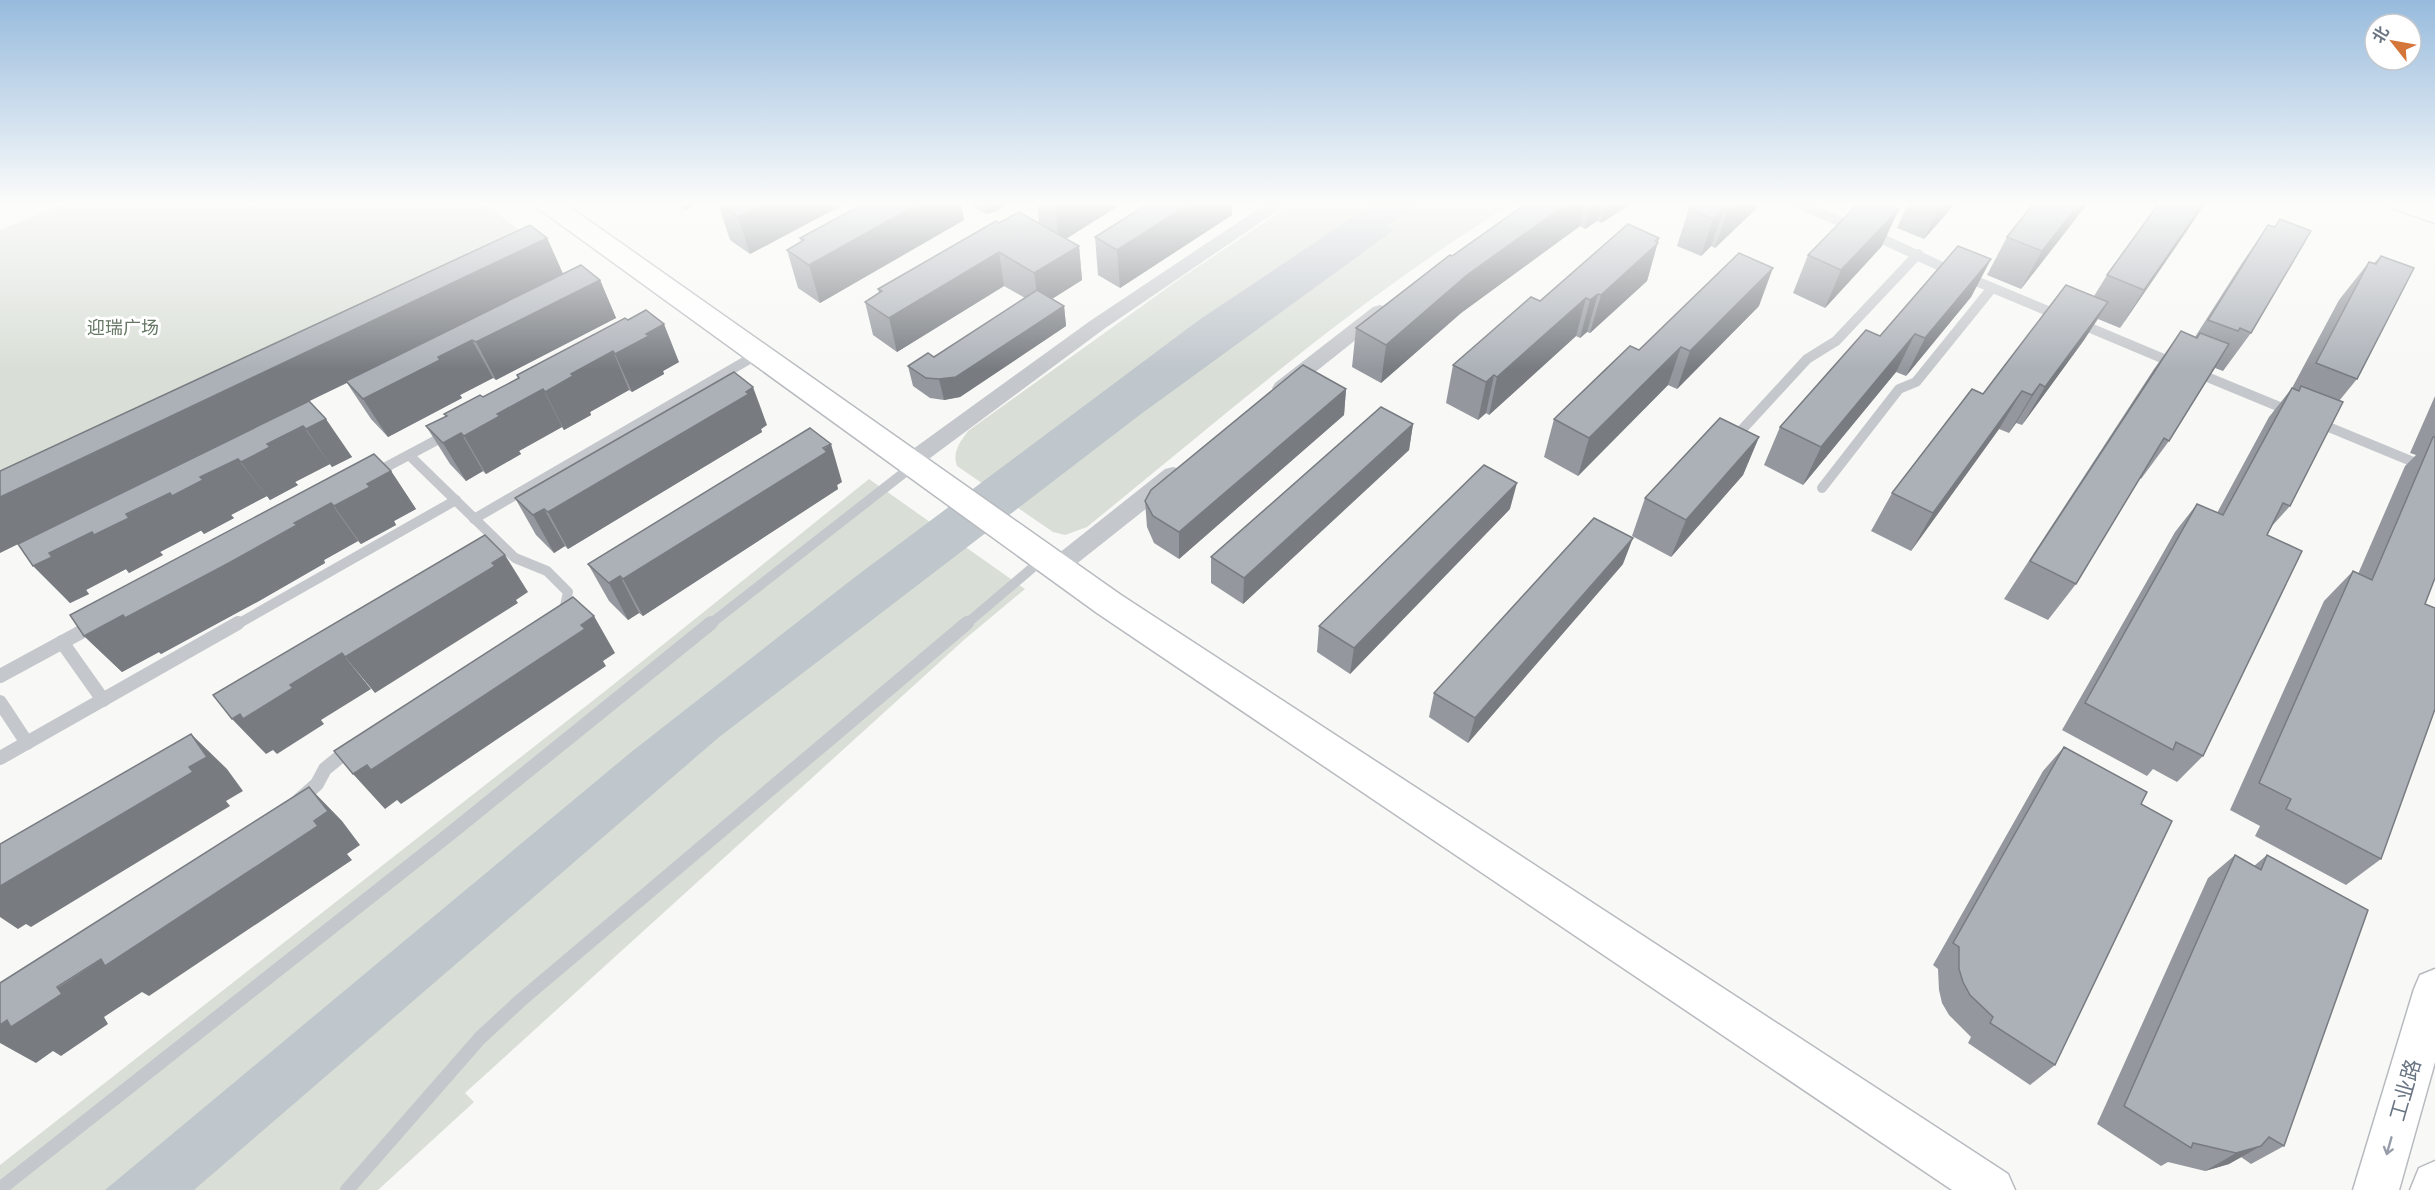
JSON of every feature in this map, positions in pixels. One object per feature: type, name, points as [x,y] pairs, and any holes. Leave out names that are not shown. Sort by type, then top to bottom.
[{"type":"street","points":[[624,259],[1139,624],[1992,1190]]},
{"type":"street","points":[[912,464],[1097,325],[1198,259]]},
{"type":"street","points":[[1267,401],[1399,298]]},
{"type":"street","points":[[1051,562],[1192,460]]},
{"type":"street","name":"工业路","points":[[2376,1190],[2435,989]]},
{"type":"street","points":[[2433,1190],[2435,1184]]},
{"type":"lane","points":[[1738,435],[1807,359],[1836,342],[1914,259]]},
{"type":"lane","points":[[1928,259],[1992,288],[2435,471]]},
{"type":"lane","points":[[1822,488],[1899,389],[1916,382],[1992,288]]},
{"type":"lane","points":[[474,519],[758,354]]},
{"type":"lane","points":[[367,477],[461,426]]},
{"type":"lane","points":[[409,454],[515,558],[547,571],[568,592],[564,610],[544,622]]},
{"type":"lane","points":[[0,1189],[156,1062],[514,782],[750,590],[912,464]]},
{"type":"lane","points":[[0,758],[456,500]]},
{"type":"lane","points":[[347,1190],[480,1038],[521,1000],[1051,562]]},
{"type":"lane","points":[[0,676],[105,619]]},
{"type":"lane","points":[[63,642],[103,700]]},
{"type":"lane","points":[[0,702],[27,743]]},
{"type":"lane","points":[[287,810],[316,784],[325,769],[363,738]]},
{"type":"green space","name":"迎瑞广场","points":[[0,259],[546,259],[0,523]]},
{"type":"green space","points":[[1210,259],[1429,259],[1295,358],[1087,527],[1065,535],[1053,532],[957,466],[956,452],[968,431]]},
{"type":"green space","points":[[869,479],[1025,589],[965,639],[465,1093],[474,1102],[378,1190],[0,1190],[0,1165],[609,688]]},
{"type":"shaded area","points":[[1291,259],[1355,259],[1141,414],[718,738],[194,1190],[105,1190],[630,753],[855,577],[1199,320]]},
{"type":"building","points":[[458,259],[504,259],[0,497],[0,471]]},
{"type":"building","points":[[800,259],[821,259],[809,265]]},
{"type":"building","points":[[931,259],[988,259],[889,318],[865,302],[882,291],[878,289]]},
{"type":"building","points":[[1010,259],[1058,259],[1034,273]]},
{"type":"building","points":[[1445,259],[1490,259],[1467,275],[1386,345],[1356,328]]},
{"type":"building","points":[[1589,259],[1641,259],[1601,295],[1598,294],[1590,300],[1586,298],[1497,377],[1494,375],[1486,382],[1453,365],[1531,297],[1540,301]]},
{"type":"building","points":[[1733,259],[1752,259],[1773,268],[1690,351],[1681,347],[1589,438],[1554,419],[1630,346],[1639,350]]},
{"type":"building","points":[[1816,259],[1852,259],[1841,270]]},
{"type":"building","points":[[1947,259],[1991,259],[1925,338],[1915,334],[1821,447],[1780,427],[1866,330],[1880,336]]},
{"type":"building","points":[[2119,259],[2166,259],[2144,290],[2107,275]]},
{"type":"building","points":[[2247,259],[2295,259],[2251,333],[2240,328],[2238,331],[2208,320]]},
{"type":"building","points":[[2379,259],[2388,259],[2414,268],[2357,379],[2316,363],[2369,262],[2376,264]]},
{"type":"building","points":[[581,265],[600,280],[476,342],[472,340],[438,357],[440,360],[363,399],[346,381]]},
{"type":"building","points":[[2066,285],[2108,302],[2045,387],[2040,384],[2032,395],[2022,391],[1933,513],[1892,493],[1972,389],[1983,394]]},
{"type":"building","points":[[1037,290],[1064,306],[956,377],[926,378],[908,366],[928,353],[934,357]]},
{"type":"building","points":[[646,310],[664,324],[646,334],[649,336],[615,354],[613,351],[571,374],[573,376],[545,392],[543,389],[497,414],[500,416],[464,436],[461,433],[443,443],[426,426],[480,395],[483,397],[519,378],[517,375],[625,318],[628,320]]},
{"type":"building","points":[[2181,331],[2197,338],[2200,333],[2229,344],[2169,441],[2164,438],[2076,584],[2030,561]]},
{"type":"building","points":[[1303,365],[1346,389],[1179,532],[1153,516],[1145,501],[1151,490]]},
{"type":"building","points":[[734,372],[753,387],[746,392],[749,394],[548,512],[544,509],[533,515],[515,498]]},
{"type":"building","points":[[2301,386],[2343,402],[2290,506],[2283,503],[2267,535],[2302,551],[2203,756],[2176,742],[2173,750],[2085,703],[2197,504],[2223,515],[2292,388],[2299,391]]},
{"type":"building","points":[[309,401],[326,419],[306,429],[303,426],[267,444],[270,447],[241,462],[238,459],[200,477],[203,480],[172,496],[170,493],[126,514],[129,518],[94,535],[92,532],[49,553],[52,557],[33,566],[18,544]]},
{"type":"building","points":[[1381,407],[1413,424],[1244,578],[1211,557]]},
{"type":"building","points":[[1720,418],[1759,437],[1686,520],[1645,498]]},
{"type":"building","points":[[810,428],[831,444],[823,448],[827,452],[623,579],[620,576],[609,583],[588,564]]},
{"type":"building","points":[[2433,437],[2435,437],[2435,578],[2425,604],[2435,608],[2435,709],[2381,859],[2286,809],[2291,799],[2259,783],[2353,571],[2372,580]]},
{"type":"building","points":[[374,454],[391,471],[367,484],[370,487],[334,506],[331,503],[227,564],[125,618],[123,615],[84,636],[70,615]]},
{"type":"building","points":[[1484,465],[1517,483],[1354,648],[1319,626]]},
{"type":"building","points":[[1594,518],[1633,538],[1475,718],[1434,693]]},
{"type":"building","points":[[485,535],[505,555],[492,563],[495,566],[345,657],[342,653],[290,685],[293,688],[243,719],[240,714],[232,719],[213,695]]},
{"type":"building","points":[[573,597],[594,616],[581,625],[585,629],[371,770],[367,765],[353,774],[334,751]]},
{"type":"building","points":[[191,734],[207,757],[189,767],[193,772],[0,886],[0,844]]},
{"type":"building","points":[[2064,747],[2147,792],[2141,804],[2172,821],[2055,1065],[1990,1023],[1993,1017],[1970,995],[1963,982],[1959,969],[1959,947],[1953,943]]},
{"type":"building","points":[[309,787],[328,811],[314,821],[318,826],[105,966],[101,959],[57,987],[62,994],[11,1027],[7,1020],[0,1025],[0,983]]},
{"type":"building","points":[[2235,855],[2261,870],[2267,855],[2368,910],[2284,1146],[2269,1137],[2261,1146],[2236,1153],[2193,1143],[2191,1148],[2124,1106]]}]
